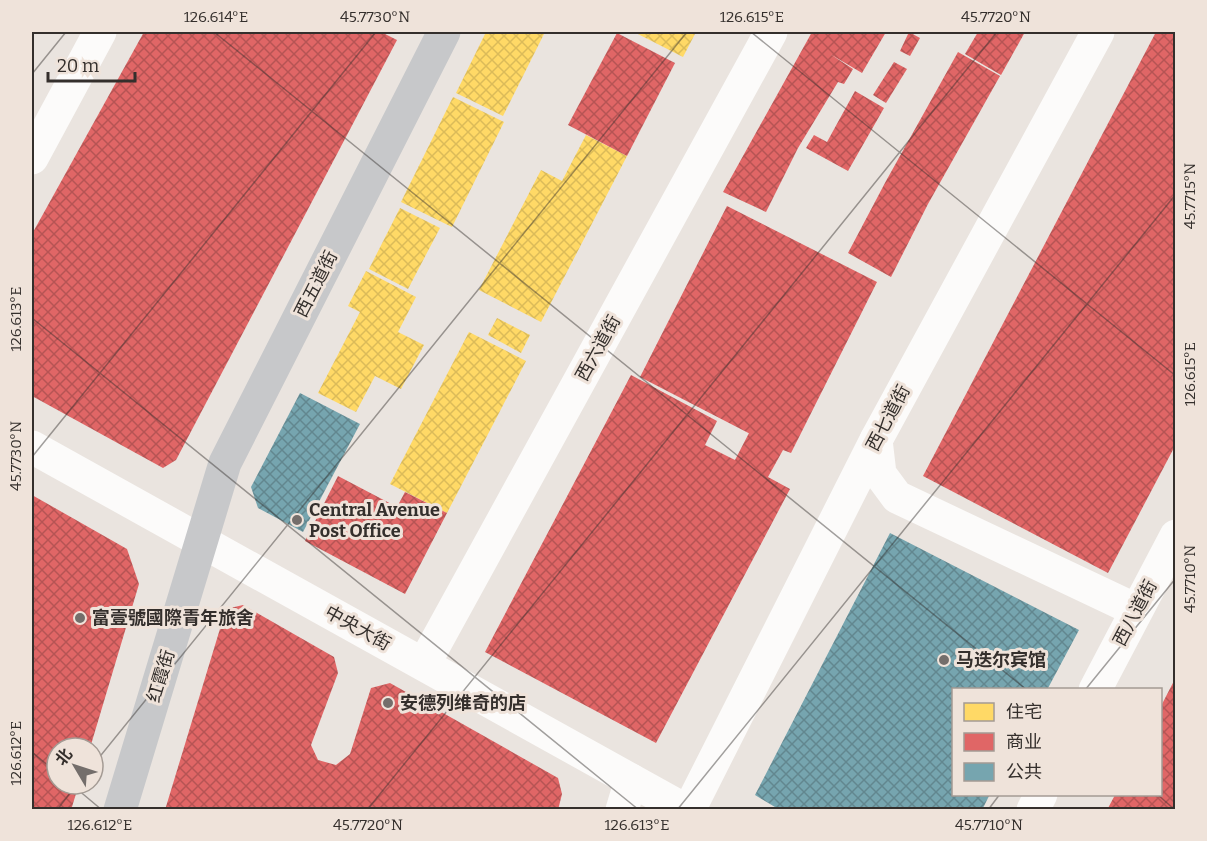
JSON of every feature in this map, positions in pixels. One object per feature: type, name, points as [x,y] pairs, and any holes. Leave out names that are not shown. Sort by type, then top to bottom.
[{"type":"main road","name":"西五道街","points":[[202,542],[225,463],[444,32]]},
{"type":"main road","name":"红霞街","points":[[120,810],[202,542]]},
{"type":"street","points":[[32,158],[100,32]]},
{"type":"street","name":"西六道街","points":[[424,664],[771,32]]},
{"type":"street","name":"西七道街","points":[[687,810],[876,440],[1098,32]]},
{"type":"street","points":[[876,440],[880,474],[897,497],[1136,610]]},
{"type":"street","name":"中央大街","points":[[32,447],[424,664],[627,795],[687,810]]},
{"type":"street","name":"西八道街","points":[[1096,688],[1176,536]]},
{"type":"street","points":[[1033,810],[1040,796]]},
{"type":"building: 住宅","points":[[486,32],[545,32],[503,116],[456,93]]},
{"type":"building: 住宅","points":[[634,32],[696,32],[683,57]]},
{"type":"building: 住宅","points":[[453,97],[504,122],[452,227],[401,202]]},
{"type":"building: 住宅","points":[[586,135],[627,156],[541,322],[479,290],[541,170],[562,181]]},
{"type":"building: 住宅","points":[[400,208],[440,228],[408,289],[369,269]]},
{"type":"building: 住宅","points":[[366,271],[416,297],[398,332],[424,345],[401,389],[375,376],[356,412],[318,393],[360,312],[348,306]]},
{"type":"building: 住宅","points":[[497,318],[530,335],[521,353],[488,335]]},
{"type":"building: 住宅","points":[[469,332],[526,361],[447,513],[390,484]]},
{"type":"building: 商业","points":[[144,32],[381,32],[397,40],[176,460],[163,468],[32,396],[32,234]]},
{"type":"building: 商业","points":[[812,32],[886,32],[862,73],[830,54],[853,69],[844,84],[838,82],[798,148],[766,212],[723,192]]},
{"type":"building: 商业","points":[[909,32],[920,38],[910,56],[900,51]]},
{"type":"building: 商业","points":[[978,32],[1025,32],[1001,75],[965,54]]},
{"type":"building: 商业","points":[[1156,32],[1176,32],[1176,444],[1108,573],[923,476]]},
{"type":"building: 商业","points":[[617,33],[675,63],[627,156],[568,125]]},
{"type":"building: 商业","points":[[958,52],[1000,76],[928,204],[891,277],[848,253]]},
{"type":"building: 商业","points":[[894,62],[907,69],[886,103],[873,95]]},
{"type":"building: 商业","points":[[855,91],[884,108],[848,171],[806,148],[814,135],[827,142]]},
{"type":"building: 商业","points":[[727,206],[877,282],[791,453],[783,450],[768,477],[790,489],[656,743],[485,652],[631,375],[717,421],[705,445],[735,460],[749,433],[640,377]]},
{"type":"building: 商业","points":[[338,476],[397,507],[405,492],[447,513],[405,594],[305,541]]},
{"type":"building: 商业","points":[[32,495],[127,549],[139,584],[94,736],[45,736],[45,796],[75,796],[71,810],[32,810]]},
{"type":"building: 商业","points":[[243,605],[334,657],[338,673],[311,745],[318,760],[336,765],[350,754],[371,688],[390,683],[558,778],[562,794],[558,810],[165,810],[226,609]]},
{"type":"building: 商业","points":[[1176,677],[1176,810],[1107,810],[1114,796],[1162,796],[1162,704]]},
{"type":"building: 公共","points":[[300,393],[360,424],[303,532],[258,508],[251,487]]},
{"type":"building: 公共","name":"马迭尔宾馆","points":[[890,533],[1079,630],[1048,688],[952,688],[952,796],[989,796],[982,810],[780,810],[755,795]]},
{"type":"place","name":"Central Avenue Post Office","points":[[297,520]]},
{"type":"place","name":"富壹號國際青年旅舍","points":[[80,618]]},
{"type":"place","name":"马迭尔宾馆","points":[[944,660]]},
{"type":"place","name":"安德列维奇的店","points":[[388,703]]}]
